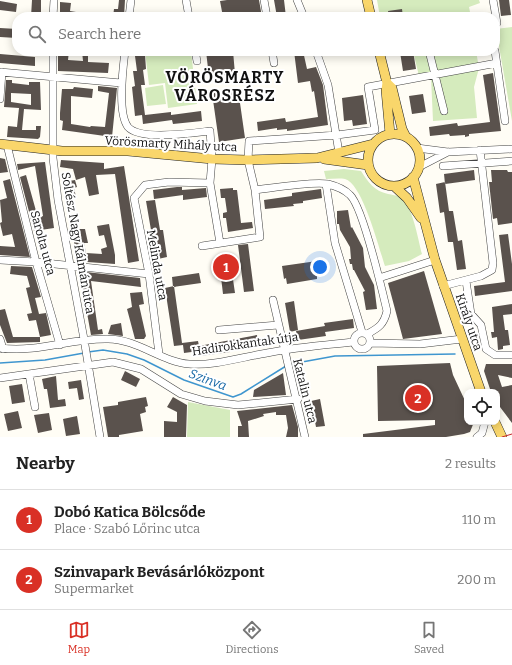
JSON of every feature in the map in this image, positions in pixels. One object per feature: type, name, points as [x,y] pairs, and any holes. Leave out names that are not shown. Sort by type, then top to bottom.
[{"type":"main road","points":[[367,0],[370,12]]},
{"type":"main road","points":[[380,56],[388,84],[392,88],[402,129],[406,137],[417,148],[420,157],[419,167],[413,177],[406,183],[394,186],[377,180],[368,165],[368,154],[373,144],[384,136],[390,134],[406,137]]},
{"type":"main road","points":[[388,84],[386,90],[390,134]]},
{"type":"main road","name":"Vörösmarty Mihály utca","points":[[316,158],[373,144]]},
{"type":"main road","name":"Vörösmarty Mihály utca","points":[[4,145],[78,152],[128,151],[212,159],[248,160],[316,158],[368,165]]},
{"type":"main road","name":"Király utca","points":[[413,177],[443,286],[480,389]]},
{"type":"main road","name":"Király utca","points":[[394,186],[408,198],[425,224]]},
{"type":"main road","points":[[496,425],[502,437]]},
{"type":"street","points":[[53,12],[54,0]]},
{"type":"street","points":[[130,12],[131,0]]},
{"type":"street","points":[[186,0],[188,12]]},
{"type":"street","points":[[264,0],[266,12]]},
{"type":"street","points":[[297,0],[302,12]]},
{"type":"street","points":[[493,0],[495,12]]},
{"type":"street","name":"Soltész Nagy Kálmán utca","points":[[53,56],[52,149],[58,200],[85,342],[100,437]]},
{"type":"street","points":[[125,56],[122,83],[124,119],[129,128],[139,133],[162,135],[210,131],[212,159],[210,183],[220,243]]},
{"type":"street","points":[[196,56],[197,61]]},
{"type":"street","points":[[273,56],[274,63]]},
{"type":"street","points":[[318,56],[328,85],[339,153]]},
{"type":"street","points":[[430,56],[444,111]]},
{"type":"street","points":[[495,56],[505,121]]},
{"type":"street","points":[[388,84],[496,63]]},
{"type":"street","points":[[0,99],[1,72],[122,83]]},
{"type":"street","name":"Vörösmarty Mihály utca","points":[[248,160],[249,141],[336,135],[375,130],[368,87],[388,84]]},
{"type":"street","name":"Sarolta utca","points":[[4,145],[60,345]]},
{"type":"street","points":[[417,148],[448,152],[512,149]]},
{"type":"street","points":[[443,286],[481,276],[492,270],[493,263],[480,150]]},
{"type":"street","points":[[419,167],[448,152]]},
{"type":"street","points":[[202,246],[260,237],[255,190],[248,160]]},
{"type":"street","points":[[443,166],[512,161]]},
{"type":"street","name":"Melinda utca","points":[[159,354],[149,274],[134,198],[145,185],[169,182],[210,183]]},
{"type":"street","points":[[255,190],[326,184],[339,187],[351,195],[357,206],[379,278],[387,311],[385,320],[379,328],[356,336],[354,342],[356,346],[361,349],[367,347],[370,343]]},
{"type":"street","points":[[326,184],[335,243],[364,333],[370,338],[370,343]]},
{"type":"street","points":[[0,260],[136,271],[149,274]]},
{"type":"street","points":[[379,278],[435,260]]},
{"type":"street","points":[[466,280],[471,314],[481,325],[486,349],[495,355],[512,355]]},
{"type":"street","name":"Katalin utca","points":[[274,300],[278,325],[286,360],[298,399],[305,437]]},
{"type":"street","points":[[219,330],[278,325]]},
{"type":"street","points":[[0,339],[1,349]]},
{"type":"street","name":"Hadirokkantak útja","points":[[1,349],[18,351],[110,339],[134,344],[176,361],[189,364],[204,364],[284,350],[354,342]]},
{"type":"street","points":[[370,343],[377,345],[420,344],[462,339]]},
{"type":"street","points":[[0,378],[29,374],[88,360],[113,362],[134,366],[150,374],[181,394],[205,401],[238,405],[298,399]]},
{"type":"street","points":[[29,374],[35,407]]},
{"type":"street","points":[[477,437],[482,433],[484,425]]},
{"type":"green space","points":[[377,0],[479,0],[480,3],[469,7],[470,12],[379,12]]},
{"type":"green space","points":[[512,27],[512,121],[500,52],[500,28]]},
{"type":"green space","points":[[146,56],[192,56],[197,104],[168,108],[165,83],[149,85]]},
{"type":"green space","points":[[414,56],[477,56],[479,68],[474,87],[477,118],[433,121],[431,77],[419,76]]},
{"type":"green space","points":[[163,85],[166,104],[147,106],[145,88]]},
{"type":"green space","points":[[344,169],[361,171],[369,182],[379,191],[398,196],[405,201],[412,215],[422,254],[409,261],[385,266],[370,218],[358,192],[352,183],[345,179],[326,179],[324,171]]},
{"type":"green space","points":[[188,402],[230,410],[230,437],[187,437]]},
{"type":"building","points":[[32,0],[41,0],[41,12],[31,12]]},
{"type":"building","points":[[119,0],[125,0],[124,12],[114,12],[114,9],[118,9]]},
{"type":"building","points":[[259,0],[261,12],[222,12],[220,1]]},
{"type":"building","points":[[274,0],[284,0],[285,12],[276,12]]},
{"type":"building","points":[[499,0],[509,0],[511,15],[501,16]]},
{"type":"building","points":[[0,1],[17,4],[16,12],[0,10]]},
{"type":"building","points":[[60,2],[71,3],[70,11],[76,12],[60,12]]},
{"type":"building","points":[[402,9],[402,12],[388,12]]},
{"type":"building","points":[[0,28],[12,29],[12,38],[0,37]]},
{"type":"building","points":[[0,54],[35,57],[35,66],[0,63]]},
{"type":"building","points":[[58,56],[68,56],[68,60],[83,61],[82,56],[88,56],[88,62],[109,63],[108,73],[58,71]]},
{"type":"building","points":[[135,56],[145,56],[146,69],[143,70],[145,85],[141,85],[145,115],[171,112],[171,115],[201,111],[202,121],[173,124],[172,120],[143,124],[142,115],[135,116],[132,87],[135,86],[133,71],[137,71]]},
{"type":"building","points":[[207,56],[233,56],[235,74],[209,77]]},
{"type":"building","points":[[295,56],[304,56],[307,69],[316,67],[323,85],[328,125],[287,131],[287,129],[277,130],[277,128],[258,131],[257,122],[285,118],[286,122],[318,117],[314,91],[312,92],[310,81],[298,83]]},
{"type":"building","points":[[401,56],[414,56],[416,69],[403,71]]},
{"type":"building","points":[[493,73],[501,131],[469,134],[469,136],[465,137],[465,135],[450,136],[449,134],[430,136],[429,127],[457,123],[458,126],[490,122],[483,75]]},
{"type":"building","points":[[6,80],[12,80],[12,83],[29,85],[29,82],[40,82],[41,110],[24,109],[22,130],[36,130],[36,126],[41,126],[40,137],[38,139],[7,137],[8,126],[17,127],[19,108],[4,107]],"holes":[[[11,93],[31,94],[31,105],[11,102]]]},
{"type":"building","points":[[98,86],[117,88],[112,137],[62,130],[63,121],[60,120],[60,113],[62,89],[73,89],[74,87],[93,89],[92,98],[71,96],[71,124],[90,127],[105,127],[109,93],[98,91]]},
{"type":"building","points":[[238,89],[245,138],[219,142],[212,93]]},
{"type":"building","points":[[423,94],[426,112],[412,114],[409,96]]},
{"type":"building","points":[[363,95],[367,124],[353,126],[352,120],[344,121],[342,98]]},
{"type":"building","points":[[0,158],[5,159],[8,172],[0,173]]},
{"type":"building","points":[[61,160],[104,163],[104,169],[124,166],[139,261],[128,263],[115,174],[96,175],[99,194],[89,196],[85,177],[76,180],[73,169],[60,167]]},
{"type":"building","points":[[45,162],[54,228],[34,231],[20,177],[26,175],[38,218],[43,216],[35,166],[18,170],[17,164]]},
{"type":"building","points":[[474,170],[475,180],[445,184],[444,174]]},
{"type":"building","points":[[491,170],[507,170],[508,172],[512,172],[512,223],[498,225],[497,218],[493,219],[489,182],[492,182]]},
{"type":"building","points":[[10,179],[30,257],[0,255],[0,246],[15,247],[12,234],[3,236],[0,223],[2,222],[0,200],[7,198],[3,181]]},
{"type":"building","points":[[75,180],[77,187],[74,188],[76,197],[66,199],[63,182]]},
{"type":"building","points":[[445,182],[449,211],[453,211],[458,241],[462,240],[466,269],[457,270],[453,242],[448,242],[444,212],[440,213],[436,184]]},
{"type":"building","points":[[182,187],[182,190],[206,188],[207,197],[183,200],[183,195],[154,199],[153,190]]},
{"type":"building","points":[[233,188],[233,190],[237,190],[241,223],[252,222],[253,228],[228,232],[226,218],[223,218],[223,213],[227,212],[225,198],[221,198],[220,189]]},
{"type":"building","points":[[321,189],[322,198],[303,201],[303,203],[293,204],[294,206],[265,209],[264,200],[292,196],[292,193]]},
{"type":"building","points":[[155,200],[160,230],[163,230],[167,257],[158,259],[146,201]]},
{"type":"building","points":[[348,210],[351,228],[352,227],[363,248],[365,267],[374,285],[377,309],[366,310],[363,292],[365,291],[353,270],[352,264],[350,264],[350,247],[340,230],[339,224],[337,224],[337,211]]},
{"type":"building","points":[[109,224],[115,255],[115,264],[87,262],[87,260],[77,261],[72,229],[85,229],[88,243],[84,243],[86,253],[102,254],[101,249],[107,247],[104,235],[99,236],[97,226]]},
{"type":"building","points":[[508,234],[512,264],[512,291],[475,296],[474,286],[505,282],[499,235]]},
{"type":"building","points":[[248,244],[254,291],[244,292],[238,245]]},
{"type":"building","points":[[230,259],[235,293],[223,294],[219,260]]},
{"type":"building","points":[[317,261],[319,274],[317,274],[317,279],[287,284],[286,278],[284,279],[282,266]]},
{"type":"building","points":[[11,266],[32,267],[41,297],[35,298],[39,314],[46,313],[51,335],[40,337],[36,320],[29,321],[27,314],[32,313],[26,288],[30,287],[27,276],[10,274]]},
{"type":"building","points":[[424,271],[442,334],[403,339],[388,283]]},
{"type":"building","points":[[86,272],[140,278],[141,287],[91,281],[98,330],[102,329],[103,334],[91,335],[80,274]]},
{"type":"building","points":[[199,273],[201,283],[173,287],[172,277]]},
{"type":"building","points":[[174,286],[182,343],[198,341],[199,346],[257,335],[258,344],[229,348],[230,352],[200,356],[199,351],[184,353],[183,345],[174,346],[165,288]]},
{"type":"building","points":[[142,292],[144,304],[139,305],[146,336],[144,339],[135,339],[127,309],[132,307],[130,293]]},
{"type":"building","points":[[294,301],[298,330],[290,332],[285,303]]},
{"type":"building","points":[[512,304],[512,314],[503,315],[505,330],[508,330],[510,345],[503,346],[503,349],[498,350],[497,337],[492,338],[491,332],[494,332],[492,307]]},
{"type":"building","points":[[5,309],[13,337],[40,337],[40,342],[7,343],[0,325],[0,310]]},
{"type":"building","points":[[353,319],[354,328],[325,332],[326,336],[298,340],[296,331],[325,326],[324,323]]},
{"type":"building","points":[[121,323],[123,336],[108,334],[111,325]]},
{"type":"building","points":[[450,363],[453,375],[464,399],[464,425],[473,425],[470,432],[446,437],[363,437],[363,434],[435,425],[435,420],[378,421],[377,366]]},
{"type":"building","points":[[486,364],[512,364],[512,378],[498,375],[502,387],[512,385],[512,423],[500,407],[500,389],[490,389],[484,371]]},
{"type":"building","points":[[125,371],[140,379],[136,387],[121,380]]},
{"type":"building","points":[[283,373],[286,395],[253,397],[254,390]]},
{"type":"building","points":[[56,376],[58,400],[65,399],[66,406],[50,408],[47,389],[44,389],[42,379]]},
{"type":"building","points":[[81,380],[84,399],[79,400],[77,388],[69,389],[68,382]]},
{"type":"building","points":[[22,384],[25,402],[12,404],[9,386]]},
{"type":"building","points":[[146,397],[148,406],[145,407],[146,412],[140,414],[143,431],[119,435],[119,437],[108,437],[103,407],[118,405],[118,402]]},
{"type":"building","points":[[173,397],[187,405],[186,437],[164,437],[164,421],[177,422],[177,412],[167,407]]},
{"type":"building","points":[[320,399],[325,426],[316,427],[311,401]]},
{"type":"building","points":[[292,405],[298,427],[298,437],[286,437],[288,428],[286,415],[276,415],[276,412],[263,414],[264,416],[248,421],[249,437],[238,437],[238,426],[242,426],[237,411]]},
{"type":"building","points":[[18,411],[22,428],[8,431],[4,414]]},
{"type":"building","points":[[49,413],[52,430],[38,433],[34,415]]},
{"type":"building","points":[[77,416],[80,434],[66,436],[63,419]]},
{"type":"waterway","name":"Szinva","points":[[88,352],[103,350],[127,354],[144,360],[184,380],[233,397],[241,394],[286,366]]},
{"type":"waterway","name":"Szinva","points":[[0,363],[45,360],[84,353]]},
{"type":"waterway","name":"Szinva","points":[[291,364],[335,356],[455,354]]},
{"type":"tram line","points":[[502,437],[512,434]]},
{"type":"place","name":"Dobó Katica Bölcsőde","points":[[226,267]]},
{"type":"place","name":"Szinvapark Bevásárlóközpont","points":[[418,398]]},
{"type":"district","name":"VÖRÖSMARTY VÁROSRÉSZ","points":[[225,86]]}]
